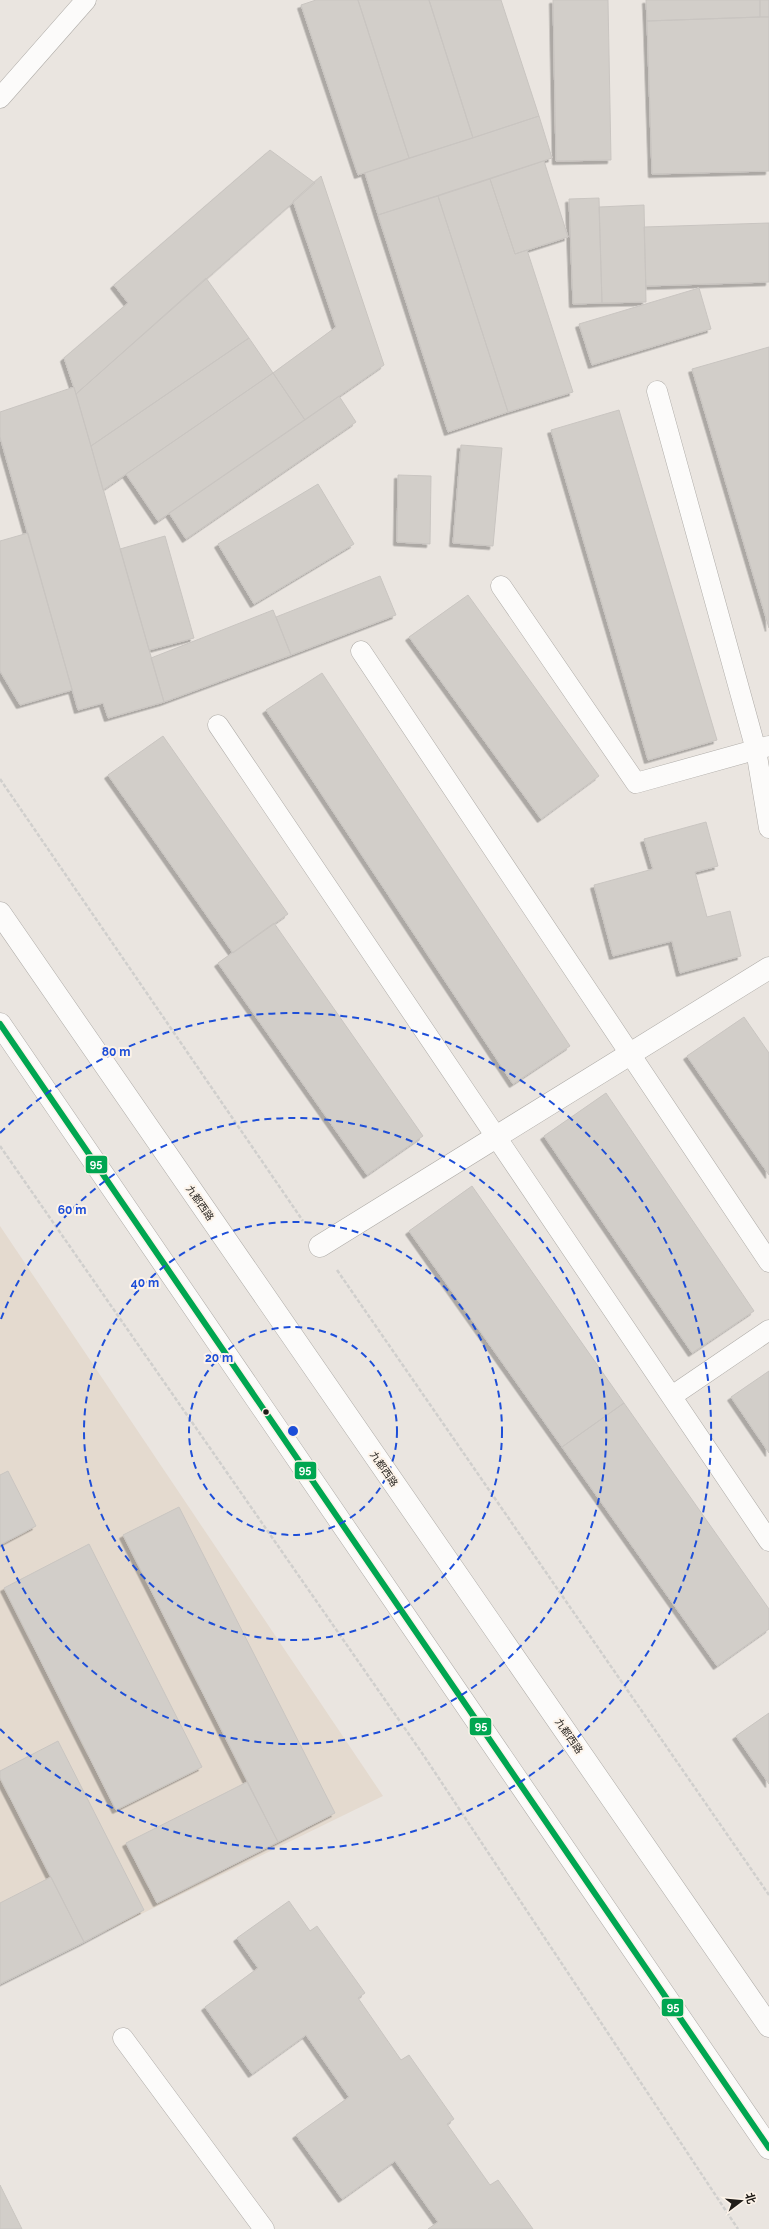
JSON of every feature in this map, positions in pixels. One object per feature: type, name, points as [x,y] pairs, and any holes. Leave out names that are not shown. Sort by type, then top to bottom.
[{"type":"main road","name":"九都西路","points":[[0,913],[769,2026]]},
{"type":"main road","points":[[320,1246],[768,970]]},
{"type":"main road","points":[[0,1024],[769,2148]]},
{"type":"lane","points":[[0,98],[86,0]]},
{"type":"lane","points":[[657,391],[763,748],[769,828]]},
{"type":"lane","points":[[502,586],[636,784],[763,748]]},
{"type":"lane","points":[[361,651],[769,1262]]},
{"type":"lane","points":[[218,726],[769,1541]]},
{"type":"lane","points":[[672,1396],[769,1330]]},
{"type":"lane","points":[[123,2038],[264,2229]]},
{"type":"path","points":[[0,779],[320,1246],[769,1894]]},
{"type":"path","points":[[0,1146],[424,1756],[738,2229]]},
{"type":"shaded area","points":[[0,1226],[383,1796],[0,1983]]},
{"type":"building","points":[[316,0],[358,0],[409,158],[358,175],[301,5]]},
{"type":"building","points":[[358,0],[429,0],[473,138],[409,158]]},
{"type":"building","points":[[429,0],[501,0],[539,116],[473,138]]},
{"type":"building","points":[[553,0],[608,0],[611,160],[556,161]]},
{"type":"building","points":[[646,0],[760,0],[760,17],[647,21]]},
{"type":"building","points":[[760,0],[769,0],[769,17],[760,17]]},
{"type":"building","points":[[769,17],[769,171],[652,174],[647,21]]},
{"type":"building","points":[[539,116],[552,158],[378,215],[365,173]]},
{"type":"building","points":[[270,150],[315,183],[76,394],[64,358],[128,303],[114,285]]},
{"type":"building","points":[[544,161],[568,237],[515,254],[490,179]]},
{"type":"building","points":[[321,176],[384,365],[305,420],[273,373],[336,327],[293,201]]},
{"type":"building","points":[[490,179],[515,254],[527,250],[573,392],[508,412],[438,196]]},
{"type":"building","points":[[438,196],[508,412],[448,432],[378,215]]},
{"type":"building","points":[[599,198],[602,303],[573,304],[569,199]]},
{"type":"building","points":[[644,205],[646,302],[602,303],[599,207]]},
{"type":"building","points":[[769,223],[769,282],[646,286],[644,227]]},
{"type":"building","points":[[206,278],[249,338],[91,446],[76,394]]},
{"type":"building","points":[[699,288],[711,329],[592,365],[579,324]]},
{"type":"building","points":[[249,338],[273,373],[103,490],[91,446]]},
{"type":"building","points":[[769,347],[769,628],[692,369]]},
{"type":"building","points":[[273,373],[305,420],[158,521],[126,474]]},
{"type":"building","points":[[74,387],[164,702],[108,718],[103,703],[78,710],[0,437],[0,412]]},
{"type":"building","points":[[339,396],[356,422],[186,539],[169,513]]},
{"type":"building","points":[[619,410],[717,740],[648,760],[551,430]]},
{"type":"building","points":[[461,445],[502,448],[493,546],[453,543]]},
{"type":"building","points":[[398,475],[431,476],[430,544],[397,542]]},
{"type":"building","points":[[318,484],[354,544],[254,604],[218,544]]},
{"type":"building","points":[[28,533],[72,690],[20,705],[0,671],[0,541]]},
{"type":"building","points":[[165,536],[194,638],[149,650],[120,549]]},
{"type":"building","points":[[380,576],[396,615],[291,655],[276,617]]},
{"type":"building","points":[[468,595],[599,776],[541,819],[409,637]]},
{"type":"building","points":[[273,610],[291,655],[164,702],[151,658]]},
{"type":"building","points":[[322,673],[570,1046],[513,1084],[266,710]]},
{"type":"building","points":[[163,736],[288,914],[233,953],[108,775]]},
{"type":"building","points":[[706,822],[718,866],[695,872],[707,917],[730,911],[741,956],[680,973],[672,941],[613,956],[594,885],[653,869],[644,839]]},
{"type":"building","points":[[274,923],[423,1136],[367,1175],[218,963]]},
{"type":"building","points":[[744,1017],[769,1053],[769,1175],[687,1056]]},
{"type":"building","points":[[606,1093],[754,1311],[692,1353],[544,1136]]},
{"type":"building","points":[[472,1186],[624,1403],[562,1447],[409,1231]]},
{"type":"building","points":[[769,1371],[769,1453],[731,1397]]},
{"type":"building","points":[[624,1403],[769,1609],[769,1629],[717,1666],[562,1447]]},
{"type":"building","points":[[8,1471],[36,1526],[0,1545],[0,1475]]},
{"type":"building","points":[[179,1507],[335,1813],[278,1842],[123,1535]]},
{"type":"building","points":[[89,1544],[202,1767],[116,1810],[4,1588]]},
{"type":"building","points":[[769,1713],[769,1784],[736,1736]]},
{"type":"building","points":[[58,1741],[144,1910],[84,1942],[0,1778],[0,1771]]},
{"type":"building","points":[[247,1782],[278,1842],[157,1903],[126,1843]]},
{"type":"building","points":[[51,1877],[84,1942],[0,1984],[0,1903]]},
{"type":"building","points":[[289,1901],[310,1931],[317,1926],[365,1993],[358,1998],[401,2060],[409,2055],[454,2119],[447,2124],[490,2185],[498,2180],[533,2229],[428,2229],[438,2222],[395,2161],[342,2199],[296,2135],[349,2097],[306,2035],[252,2074],[205,2007],[258,1968],[237,1938]]},
{"type":"building","points":[[0,2185],[22,2229],[0,2229]]},
{"type":"transit line","name":"95","points":[[0,1024],[769,2148]]}]
